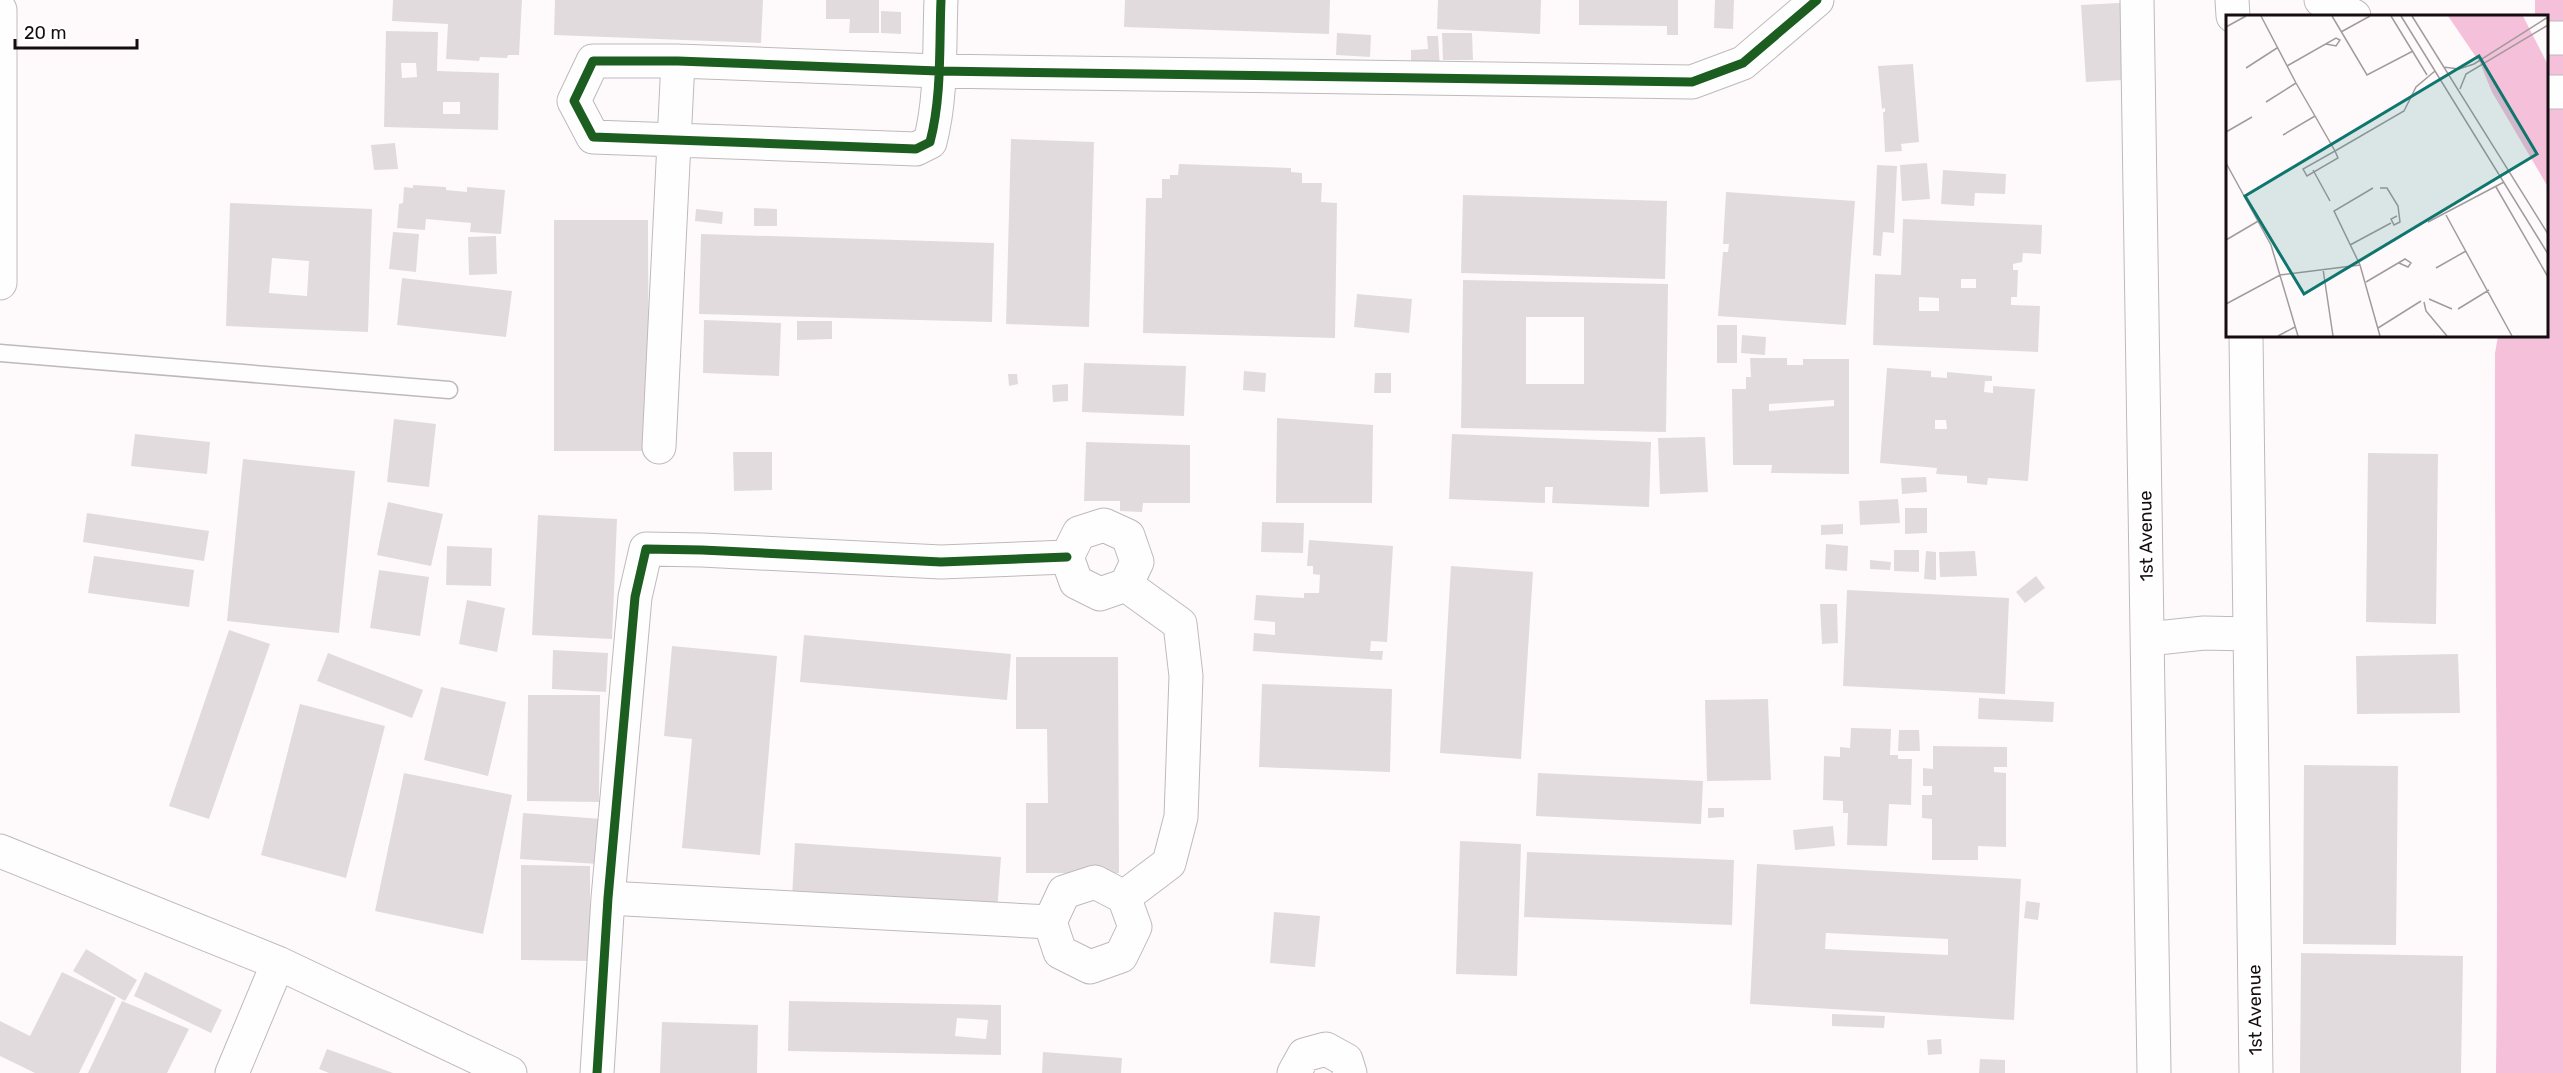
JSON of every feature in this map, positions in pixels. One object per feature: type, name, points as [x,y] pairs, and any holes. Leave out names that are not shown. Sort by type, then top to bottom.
[{"type":"street","points":[[941,0],[938,71],[935,122],[930,142],[916,149],[593,137],[574,101],[593,61],[678,61],[938,71],[1692,82],[1743,63],[1817,0]]},
{"type":"street","name":"1st Avenue","points":[[2137,0],[2154,1073]]},
{"type":"street","points":[[2232,0],[2233,15]]},
{"type":"street","points":[[2321,0],[2352,15]]},
{"type":"street","points":[[0,10],[1,270]]},
{"type":"street","points":[[659,447],[678,61]]},
{"type":"street","name":"1st Avenue","points":[[2246,338],[2256,1073]]},
{"type":"street","points":[[1104,525],[1128,536],[1137,561],[1126,585],[1100,594],[1076,582],[1067,557],[1079,533],[1104,525]]},
{"type":"street","points":[[597,1073],[608,898],[635,597],[646,549],[941,562],[1067,557]]},
{"type":"street","points":[[1124,897],[1169,863],[1181,817],[1186,676],[1180,624],[1126,585]]},
{"type":"street","points":[[2148,639],[2204,633],[2250,634]]},
{"type":"street","points":[[0,851],[278,963],[510,1073]]},
{"type":"street","points":[[1095,882],[1124,897],[1135,927],[1121,956],[1090,967],[1060,952],[1050,921],[1064,892],[1095,882]]},
{"type":"street","points":[[608,898],[1050,921]]},
{"type":"street","points":[[232,1073],[278,963]]},
{"type":"street","points":[[1294,1073],[1304,1055],[1326,1049],[1346,1060],[1350,1073]]},
{"type":"lane","points":[[0,354],[449,390]]},
{"type":"shaded area","points":[[2535,0],[2563,0],[2563,1073],[2496,1073],[2495,353],[2498,338],[2548,338],[2548,15],[2535,15]]},
{"type":"building","points":[[393,0],[522,0],[519,55],[508,55],[507,58],[480,57],[479,61],[446,59],[448,24],[392,21]]},
{"type":"building","points":[[555,0],[763,0],[761,43],[554,35]]},
{"type":"building","points":[[826,0],[879,0],[879,33],[849,33],[850,19],[826,19]]},
{"type":"building","points":[[1125,0],[1330,0],[1329,34],[1124,27]]},
{"type":"building","points":[[1438,0],[1541,0],[1540,34],[1437,29]]},
{"type":"building","points":[[1579,0],[1678,0],[1678,35],[1667,35],[1667,26],[1579,25]]},
{"type":"building","points":[[1715,0],[1734,0],[1733,29],[1714,28]]},
{"type":"building","points":[[2138,2],[2142,79],[2086,82],[2081,5]]},
{"type":"building","points":[[881,11],[901,12],[901,34],[881,33]]},
{"type":"building","points":[[386,31],[438,32],[437,71],[499,73],[498,130],[384,127]],"holes":[[[401,63],[416,63],[417,77],[402,78]],[[443,102],[460,102],[460,114],[443,114]]]},
{"type":"building","points":[[1337,33],[1371,35],[1370,57],[1336,55]]},
{"type":"building","points":[[1442,33],[1472,33],[1473,60],[1443,60]]},
{"type":"building","points":[[1427,36],[1438,36],[1440,69],[1411,71],[1411,50],[1428,49]]},
{"type":"building","points":[[1913,64],[1919,142],[1901,144],[1902,151],[1885,152],[1883,112],[1885,108],[1882,109],[1878,66]]},
{"type":"building","points":[[1011,139],[1094,142],[1089,327],[1006,324]]},
{"type":"building","points":[[395,143],[398,169],[374,170],[371,145]]},
{"type":"building","points":[[1927,163],[1930,199],[1902,201],[1900,165]]},
{"type":"building","points":[[1179,164],[1291,168],[1291,172],[1302,173],[1302,183],[1322,183],[1321,202],[1337,203],[1335,338],[1143,333],[1146,198],[1162,198],[1162,179],[1170,179],[1170,175],[1178,175]]},
{"type":"building","points":[[1877,165],[1897,166],[1894,233],[1883,232],[1881,256],[1873,255]]},
{"type":"building","points":[[1943,170],[2006,174],[2005,194],[1975,193],[1974,206],[1941,204]]},
{"type":"building","points":[[413,185],[446,187],[446,190],[467,192],[467,187],[505,190],[501,234],[470,232],[471,223],[426,219],[425,230],[397,228],[399,204],[403,203],[404,187],[413,188]]},
{"type":"building","points":[[1726,192],[1855,201],[1846,325],[1718,316],[1723,252],[1728,252],[1729,244],[1723,244]]},
{"type":"building","points":[[1463,195],[1667,201],[1665,279],[1461,273]]},
{"type":"building","points":[[230,203],[372,209],[368,332],[226,326]],"holes":[[[272,258],[309,261],[307,296],[269,293]]]},
{"type":"building","points":[[754,208],[777,209],[777,226],[754,226]]},
{"type":"building","points":[[696,209],[723,212],[722,224],[695,221]]},
{"type":"building","points":[[1903,219],[2042,225],[2041,254],[2023,253],[2022,262],[2013,264],[2013,270],[2018,270],[2017,297],[2011,297],[2011,305],[2040,306],[2038,352],[1873,345],[1875,274],[1901,275]],"holes":[[[1961,279],[1976,279],[1976,288],[1961,288]],[[1919,297],[1939,298],[1939,311],[1919,311]]]},
{"type":"building","points":[[554,220],[648,220],[649,451],[554,451]]},
{"type":"building","points":[[393,232],[419,234],[416,272],[389,269]]},
{"type":"building","points":[[701,234],[994,243],[992,322],[699,314]]},
{"type":"building","points":[[496,236],[497,274],[469,275],[468,237]]},
{"type":"building","points":[[402,278],[512,291],[506,337],[397,325]]},
{"type":"building","points":[[1463,280],[1668,284],[1666,432],[1461,428]],"holes":[[[1526,317],[1584,317],[1584,384],[1526,384]]]},
{"type":"building","points":[[1357,294],[1412,299],[1409,333],[1354,327]]},
{"type":"building","points":[[704,320],[781,323],[779,376],[703,373]]},
{"type":"building","points":[[797,321],[832,321],[832,339],[797,340]]},
{"type":"building","points":[[1717,325],[1737,325],[1737,363],[1717,363]]},
{"type":"building","points":[[1742,335],[1766,337],[1765,355],[1741,353]]},
{"type":"building","points":[[1750,358],[1787,358],[1787,365],[1803,365],[1803,359],[1849,359],[1849,474],[1771,473],[1772,465],[1733,465],[1732,389],[1746,389],[1746,377],[1751,377]],"holes":[[[1834,400],[1834,406],[1769,411],[1769,404]]]},
{"type":"building","points":[[1084,363],[1186,366],[1184,416],[1082,412]]},
{"type":"building","points":[[1887,368],[1931,371],[1931,377],[1947,378],[1947,372],[1992,376],[1992,381],[1985,381],[1984,392],[1993,393],[1993,386],[2035,389],[2028,481],[1988,478],[1987,485],[1967,483],[1967,476],[1936,474],[1937,468],[1880,463]],"holes":[[[1935,420],[1946,420],[1947,429],[1935,429]]]},
{"type":"building","points":[[1244,371],[1266,373],[1265,392],[1243,390]]},
{"type":"building","points":[[1375,373],[1391,373],[1391,393],[1374,393]]},
{"type":"building","points":[[1008,374],[1017,374],[1018,384],[1009,386]]},
{"type":"building","points":[[1068,384],[1068,401],[1053,402],[1052,385]]},
{"type":"building","points":[[1277,418],[1373,425],[1372,503],[1276,503]]},
{"type":"building","points":[[394,419],[436,424],[429,487],[387,482]]},
{"type":"building","points":[[135,434],[210,442],[207,474],[131,466]]},
{"type":"building","points":[[1452,434],[1651,442],[1649,507],[1552,503],[1553,487],[1545,487],[1545,503],[1449,499]]},
{"type":"building","points":[[1705,437],[1708,492],[1660,494],[1658,438]]},
{"type":"building","points":[[1086,442],[1190,445],[1190,503],[1143,503],[1142,512],[1120,511],[1120,501],[1084,501]]},
{"type":"building","points":[[733,452],[772,452],[772,490],[734,491]]},
{"type":"building","points":[[2368,453],[2438,454],[2436,624],[2366,622]]},
{"type":"building","points":[[243,459],[355,471],[339,633],[227,621]]},
{"type":"building","points":[[1926,477],[1927,492],[1902,494],[1901,478]]},
{"type":"building","points":[[1898,499],[1900,523],[1860,525],[1859,501]]},
{"type":"building","points":[[388,502],[443,514],[431,566],[377,555]]},
{"type":"building","points":[[1905,508],[1927,508],[1927,533],[1905,534]]},
{"type":"building","points":[[87,513],[209,531],[204,561],[83,542]]},
{"type":"building","points":[[538,515],[617,519],[612,639],[532,635]]},
{"type":"building","points":[[1262,522],[1304,523],[1303,553],[1261,552]]},
{"type":"building","points":[[1843,524],[1843,534],[1821,535],[1821,525]]},
{"type":"building","points":[[1309,540],[1393,546],[1387,642],[1371,641],[1370,651],[1383,651],[1382,660],[1253,651],[1254,633],[1275,635],[1275,622],[1254,620],[1256,595],[1304,598],[1304,593],[1319,593],[1320,575],[1313,574],[1313,566],[1307,566]]},
{"type":"building","points":[[1826,544],[1848,546],[1847,571],[1825,569]]},
{"type":"building","points":[[447,546],[492,548],[491,586],[446,585]]},
{"type":"building","points":[[1894,550],[1919,550],[1919,572],[1894,571]]},
{"type":"building","points":[[1926,551],[1936,552],[1936,580],[1924,579]]},
{"type":"building","points":[[1975,551],[1977,576],[1940,577],[1939,552]]},
{"type":"building","points":[[94,556],[194,570],[189,607],[88,593]]},
{"type":"building","points":[[1870,560],[1891,562],[1890,570],[1870,569]]},
{"type":"building","points":[[1451,566],[1533,572],[1521,759],[1440,753]]},
{"type":"building","points":[[379,570],[429,577],[420,636],[370,628]]},
{"type":"building","points":[[2036,576],[2045,588],[2025,603],[2016,592]]},
{"type":"building","points":[[1847,590],[2009,598],[2005,694],[1843,686]]},
{"type":"building","points":[[467,600],[505,608],[497,652],[459,644]]},
{"type":"building","points":[[1820,604],[1837,604],[1838,643],[1822,644]]},
{"type":"building","points":[[229,630],[270,644],[209,819],[169,806]]},
{"type":"building","points":[[804,635],[1011,654],[1007,700],[800,682]]},
{"type":"building","points":[[672,646],[777,656],[760,855],[682,848],[692,739],[664,736]]},
{"type":"building","points":[[553,650],[608,653],[606,692],[552,689]]},
{"type":"building","points":[[328,653],[423,690],[412,718],[317,681]]},
{"type":"building","points":[[2458,654],[2460,713],[2357,714],[2356,656]]},
{"type":"building","points":[[1016,657],[1118,657],[1119,873],[1026,873],[1026,803],[1048,803],[1047,729],[1016,729]]},
{"type":"building","points":[[1262,684],[1392,689],[1390,772],[1259,767]]},
{"type":"building","points":[[441,687],[506,702],[488,776],[424,760]]},
{"type":"building","points":[[528,695],[600,695],[599,802],[527,801]]},
{"type":"building","points":[[1979,698],[2054,702],[2053,722],[1978,719]]},
{"type":"building","points":[[1768,699],[1771,780],[1707,781],[1705,700]]},
{"type":"building","points":[[300,704],[385,726],[346,878],[261,855]]},
{"type":"building","points":[[1851,728],[1891,729],[1890,755],[1898,755],[1898,759],[1912,759],[1911,805],[1889,804],[1887,846],[1847,845],[1848,813],[1843,813],[1843,801],[1823,800],[1824,756],[1840,757],[1840,747],[1850,748]]},
{"type":"building","points":[[1899,730],[1919,730],[1920,751],[1898,751]]},
{"type":"building","points":[[1933,746],[2007,747],[2007,767],[1994,767],[1994,772],[2006,773],[2006,847],[1978,846],[1978,860],[1932,860],[1932,819],[1922,818],[1922,795],[1932,795],[1932,786],[1923,786],[1923,768],[1933,769]]},
{"type":"building","points":[[2304,765],[2398,766],[2396,945],[2303,944]]},
{"type":"building","points":[[404,773],[512,795],[483,934],[375,911]]},
{"type":"building","points":[[1538,773],[1703,781],[1701,824],[1536,816]]},
{"type":"building","points":[[1708,808],[1724,808],[1724,817],[1708,818]]},
{"type":"building","points":[[523,813],[602,819],[598,864],[520,859]]},
{"type":"building","points":[[1833,826],[1835,846],[1795,850],[1793,830]]},
{"type":"building","points":[[1460,841],[1521,844],[1517,976],[1456,974]]},
{"type":"building","points":[[795,843],[1001,857],[997,912],[792,897]]},
{"type":"building","points":[[1527,852],[1734,860],[1732,925],[1524,917]]},
{"type":"building","points":[[1757,864],[2021,879],[2014,1020],[1750,1004]],"holes":[[[1826,933],[1948,939],[1948,955],[1825,949]]]},
{"type":"building","points":[[521,865],[590,866],[590,961],[521,960]]},
{"type":"building","points":[[2026,901],[2040,903],[2038,920],[2024,918]]},
{"type":"building","points":[[1274,912],[1320,916],[1315,967],[1270,963]]},
{"type":"building","points":[[86,949],[137,980],[125,1001],[73,971]]},
{"type":"building","points":[[2301,953],[2463,956],[2461,1073],[2300,1073]]},
{"type":"building","points":[[62,972],[116,998],[79,1073],[35,1073],[0,1056],[0,1021],[30,1036]]},
{"type":"building","points":[[145,972],[222,1010],[211,1033],[134,996]]},
{"type":"building","points":[[122,1001],[189,1029],[167,1073],[88,1073]]},
{"type":"building","points":[[789,1001],[1001,1005],[1001,1055],[788,1051]],"holes":[[[957,1018],[988,1020],[986,1039],[955,1036]]]},
{"type":"building","points":[[1832,1014],[1885,1016],[1884,1028],[1832,1026]]},
{"type":"building","points":[[662,1022],[758,1025],[757,1073],[660,1073]]},
{"type":"building","points":[[1941,1039],[1942,1054],[1928,1055],[1927,1040]]},
{"type":"building","points":[[327,1049],[393,1073],[329,1073],[319,1069]]},
{"type":"building","points":[[1043,1052],[1122,1058],[1121,1073],[1042,1073]]},
{"type":"building","points":[[1980,1059],[2005,1060],[2005,1073],[1979,1073]]},
{"type":"cycle path","points":[[941,0],[940,53],[939,71],[938,89],[934,125],[930,142],[916,149],[593,137],[574,101],[593,61],[678,61],[938,71],[1692,82],[1743,63],[1817,0]]},
{"type":"cycle path","points":[[597,1073],[608,898],[635,597],[646,549],[941,562],[1067,557]]}]
